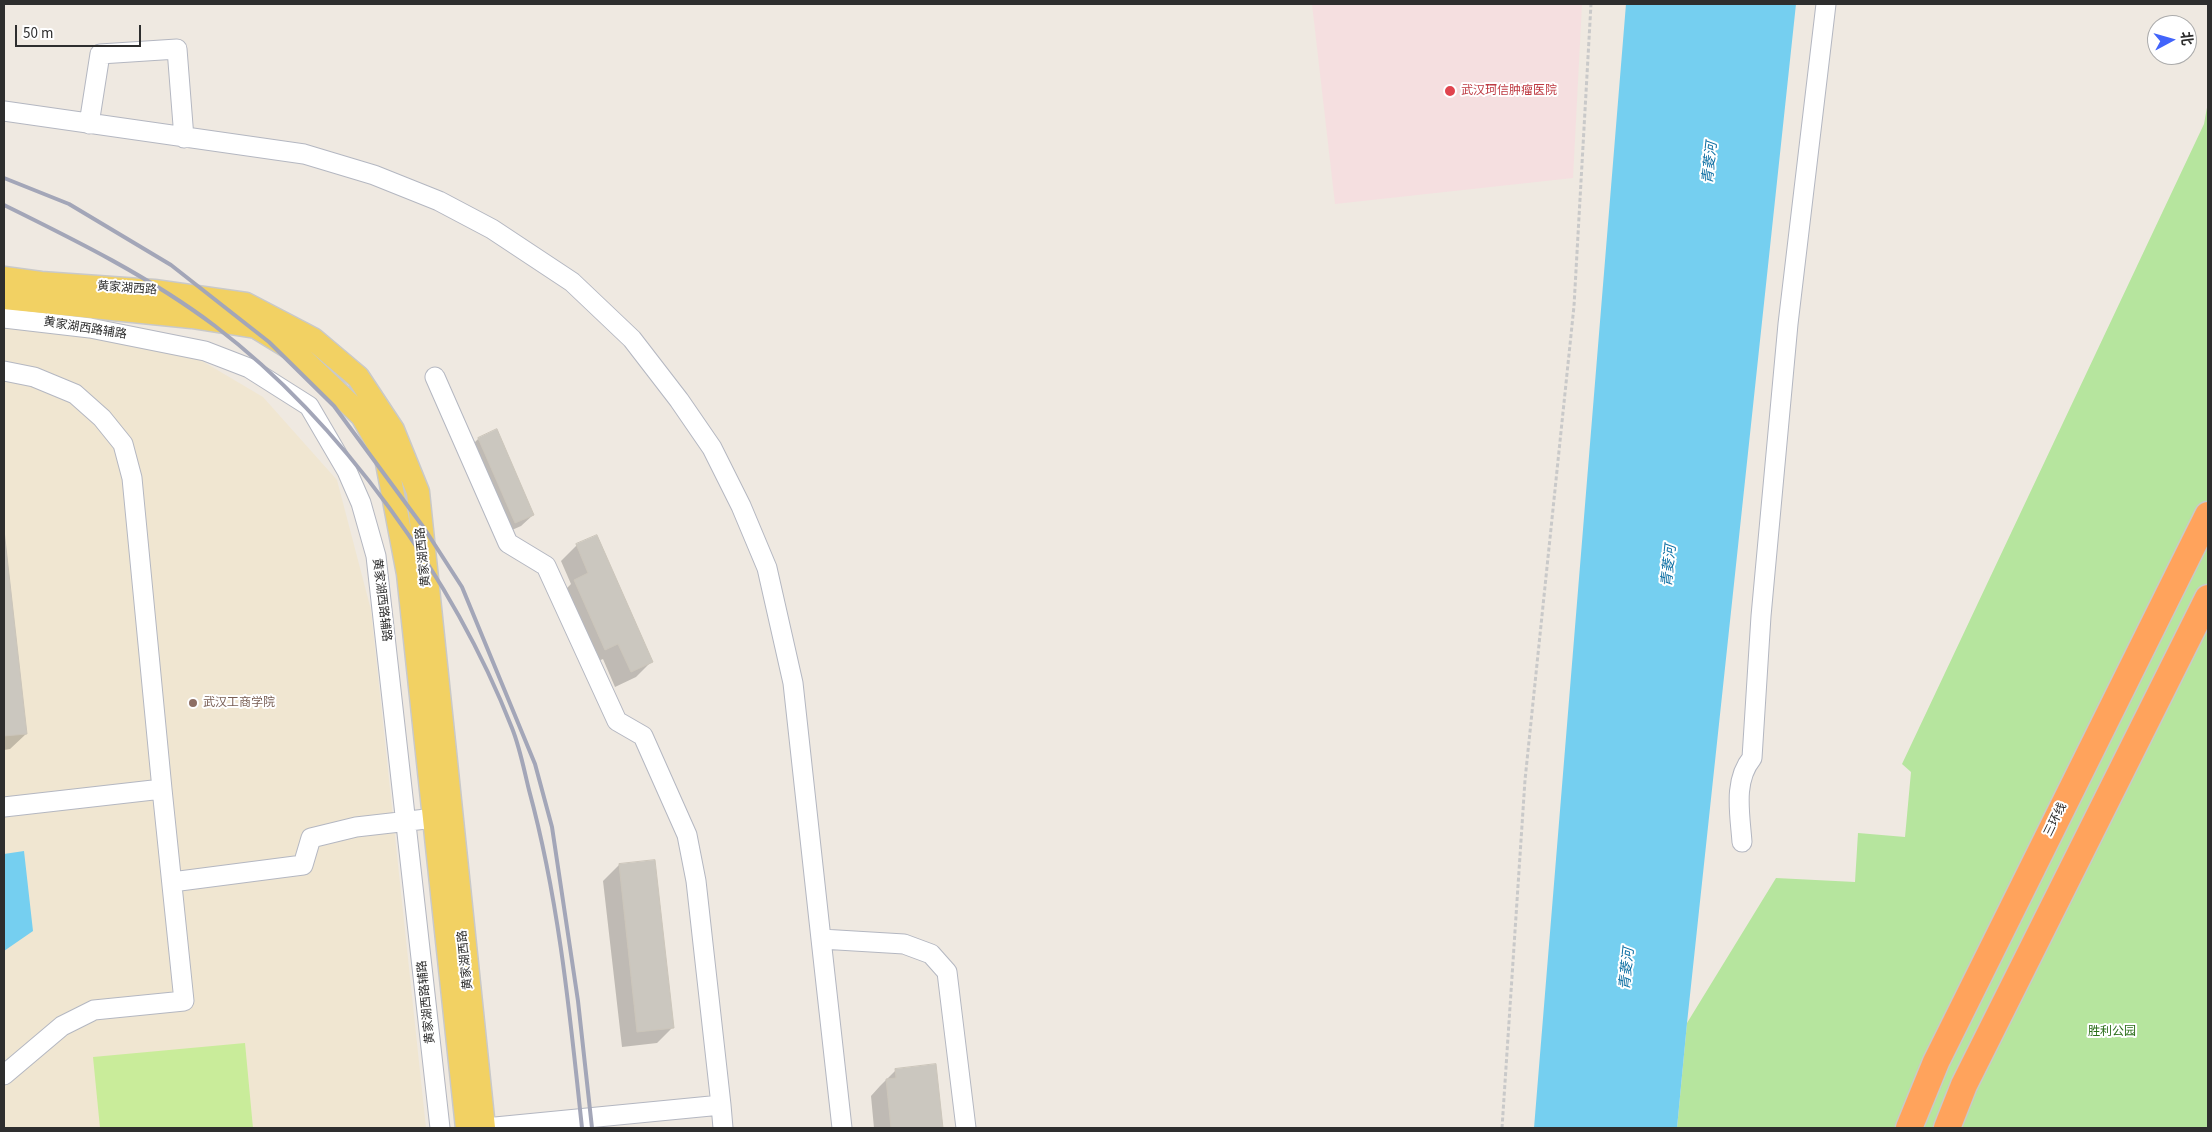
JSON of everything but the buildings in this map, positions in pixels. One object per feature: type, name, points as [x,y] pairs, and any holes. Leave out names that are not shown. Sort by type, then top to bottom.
[{"type":"highway","name":"三环线","points":[[1910,1128],[1936,1062],[2208,515]]},
{"type":"highway","points":[[1947,1128],[1968,1076],[2206,604]]},
{"type":"main road","name":"黄家湖西路","points":[[4,278],[41,283],[154,291],[246,304],[313,339],[343,364],[358,377],[393,430],[418,492],[484,1128]]},
{"type":"main road","name":"黄家湖西路","points":[[4,298],[192,317],[256,328],[292,349],[362,416],[386,458],[406,565],[467,1128]]},
{"type":"street","points":[[1742,842],[1739,797],[1744,768],[1752,758],[1761,616],[1788,334],[1826,4]]},
{"type":"street","points":[[89,124],[100,54],[177,49],[184,138]]},
{"type":"street","points":[[4,112],[304,154],[374,176],[440,201],[492,229],[572,282],[632,339],[679,400],[712,448],[741,506],[767,568],[792,683],[842,1128]]},
{"type":"street","name":"黄家湖西路辅路","points":[[4,318],[90,328],[204,351],[249,368],[309,406],[347,471],[361,503],[376,556],[440,1128]]},
{"type":"street","points":[[4,371],[34,378],[74,394],[102,418],[123,444],[132,478],[184,1001],[94,1010],[62,1026],[4,1075]]},
{"type":"street","points":[[434,377],[508,543],[546,566],[617,721],[643,736],[687,835],[696,882],[723,1128]]},
{"type":"street","points":[[4,807],[162,788]]},
{"type":"street","points":[[172,882],[303,864],[311,838],[356,827],[434,818]]},
{"type":"street","points":[[821,939],[904,944],[931,954],[947,972],[966,1128]]},
{"type":"street","points":[[484,1128],[622,1122],[721,1105]]},
{"type":"path","points":[[1502,1128],[1525,780],[1574,306],[1591,4]]},
{"type":"shaded area","name":"武汉珂信肿瘤医院","points":[[1312,4],[1582,4],[1573,178],[1335,204]]},
{"type":"shaded area","name":"武汉工商学院","points":[[4,324],[165,339],[263,397],[337,480],[371,610],[426,1128],[4,1128]]},
{"type":"green space","name":"胜利公园","points":[[2208,102],[2208,1128],[1677,1128],[1687,1023],[1776,878],[1855,882],[1858,833],[1905,837],[1911,772],[1902,764],[2204,124]]},
{"type":"green space","points":[[245,1043],[253,1128],[100,1128],[93,1057]]},
{"type":"water","name":"青菱河","points":[[1626,4],[1796,4],[1677,1128],[1534,1128]]},
{"type":"water","points":[[24,851],[33,931],[4,951],[4,854]]},
{"type":"railway","points":[[4,178],[69,204],[171,265],[269,342],[334,406],[424,528],[462,587],[535,764],[552,827],[578,1001],[592,1128]]},
{"type":"railway","points":[[4,205],[86,246],[165,291],[215,326],[262,365],[307,409],[349,457],[389,508],[426,561],[459,616],[488,672],[520,751],[556,915],[568,1000],[582,1128]]},
{"type":"place","name":"武汉珂信肿瘤医院","points":[[1450,91]]},
{"type":"place","name":"武汉工商学院","points":[[193,703]]}]
